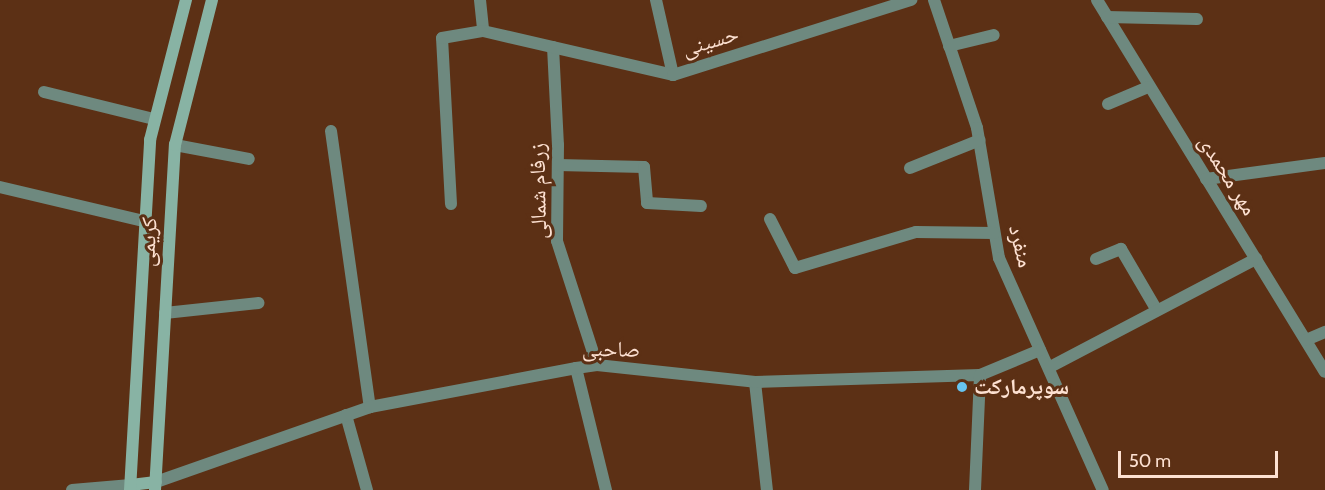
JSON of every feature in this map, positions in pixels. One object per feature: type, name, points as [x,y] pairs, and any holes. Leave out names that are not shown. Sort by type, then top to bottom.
[{"type":"main road","name":"کریمی","points":[[130,487],[144,221],[154,119],[186,0]]},
{"type":"main road","name":"کریمی","points":[[155,486],[175,145],[212,0]]},
{"type":"main road","points":[[130,487],[155,486]]},
{"type":"street","points":[[451,204],[442,38],[483,30],[480,0]]},
{"type":"street","points":[[656,0],[673,75]]},
{"type":"street","name":"حسینی","points":[[483,30],[673,75],[911,0]]},
{"type":"street","name":"منفرد","points":[[934,0],[980,140],[999,258],[1040,350],[1050,367],[1103,490]]},
{"type":"street","name":"مهر محمدی","points":[[1097,0],[1148,87],[1325,372]]},
{"type":"street","points":[[1107,17],[1197,19]]},
{"type":"street","points":[[949,46],[994,35]]},
{"type":"street","name":"زرفام شمالی","points":[[553,47],[558,165],[557,241],[597,365]]},
{"type":"street","points":[[1108,104],[1148,87]]},
{"type":"street","points":[[44,92],[154,119]]},
{"type":"street","points":[[331,131],[370,407]]},
{"type":"street","points":[[910,168],[980,140]]},
{"type":"street","points":[[175,145],[249,159]]},
{"type":"street","points":[[1206,179],[1325,163]]},
{"type":"street","points":[[558,165],[644,167],[646,203],[701,206]]},
{"type":"street","points":[[0,187],[144,221]]},
{"type":"street","points":[[770,219],[795,268],[915,232],[994,233]]},
{"type":"street","points":[[1096,260],[1121,249],[1156,309]]},
{"type":"street","points":[[1050,367],[1156,309],[1256,259]]},
{"type":"street","points":[[165,313],[258,303]]},
{"type":"street","points":[[1306,340],[1325,332]]},
{"type":"street","name":"صاحبی","points":[[155,486],[370,407],[576,368],[597,365],[755,382],[980,375],[1040,350]]},
{"type":"street","points":[[576,368],[606,490]]},
{"type":"street","points":[[975,490],[980,375]]},
{"type":"street","points":[[755,382],[767,490]]},
{"type":"street","points":[[346,415],[367,490]]},
{"type":"street","points":[[72,490],[130,487]]},
{"type":"place","name":"سوپرمارکت","points":[[962,387]]}]
